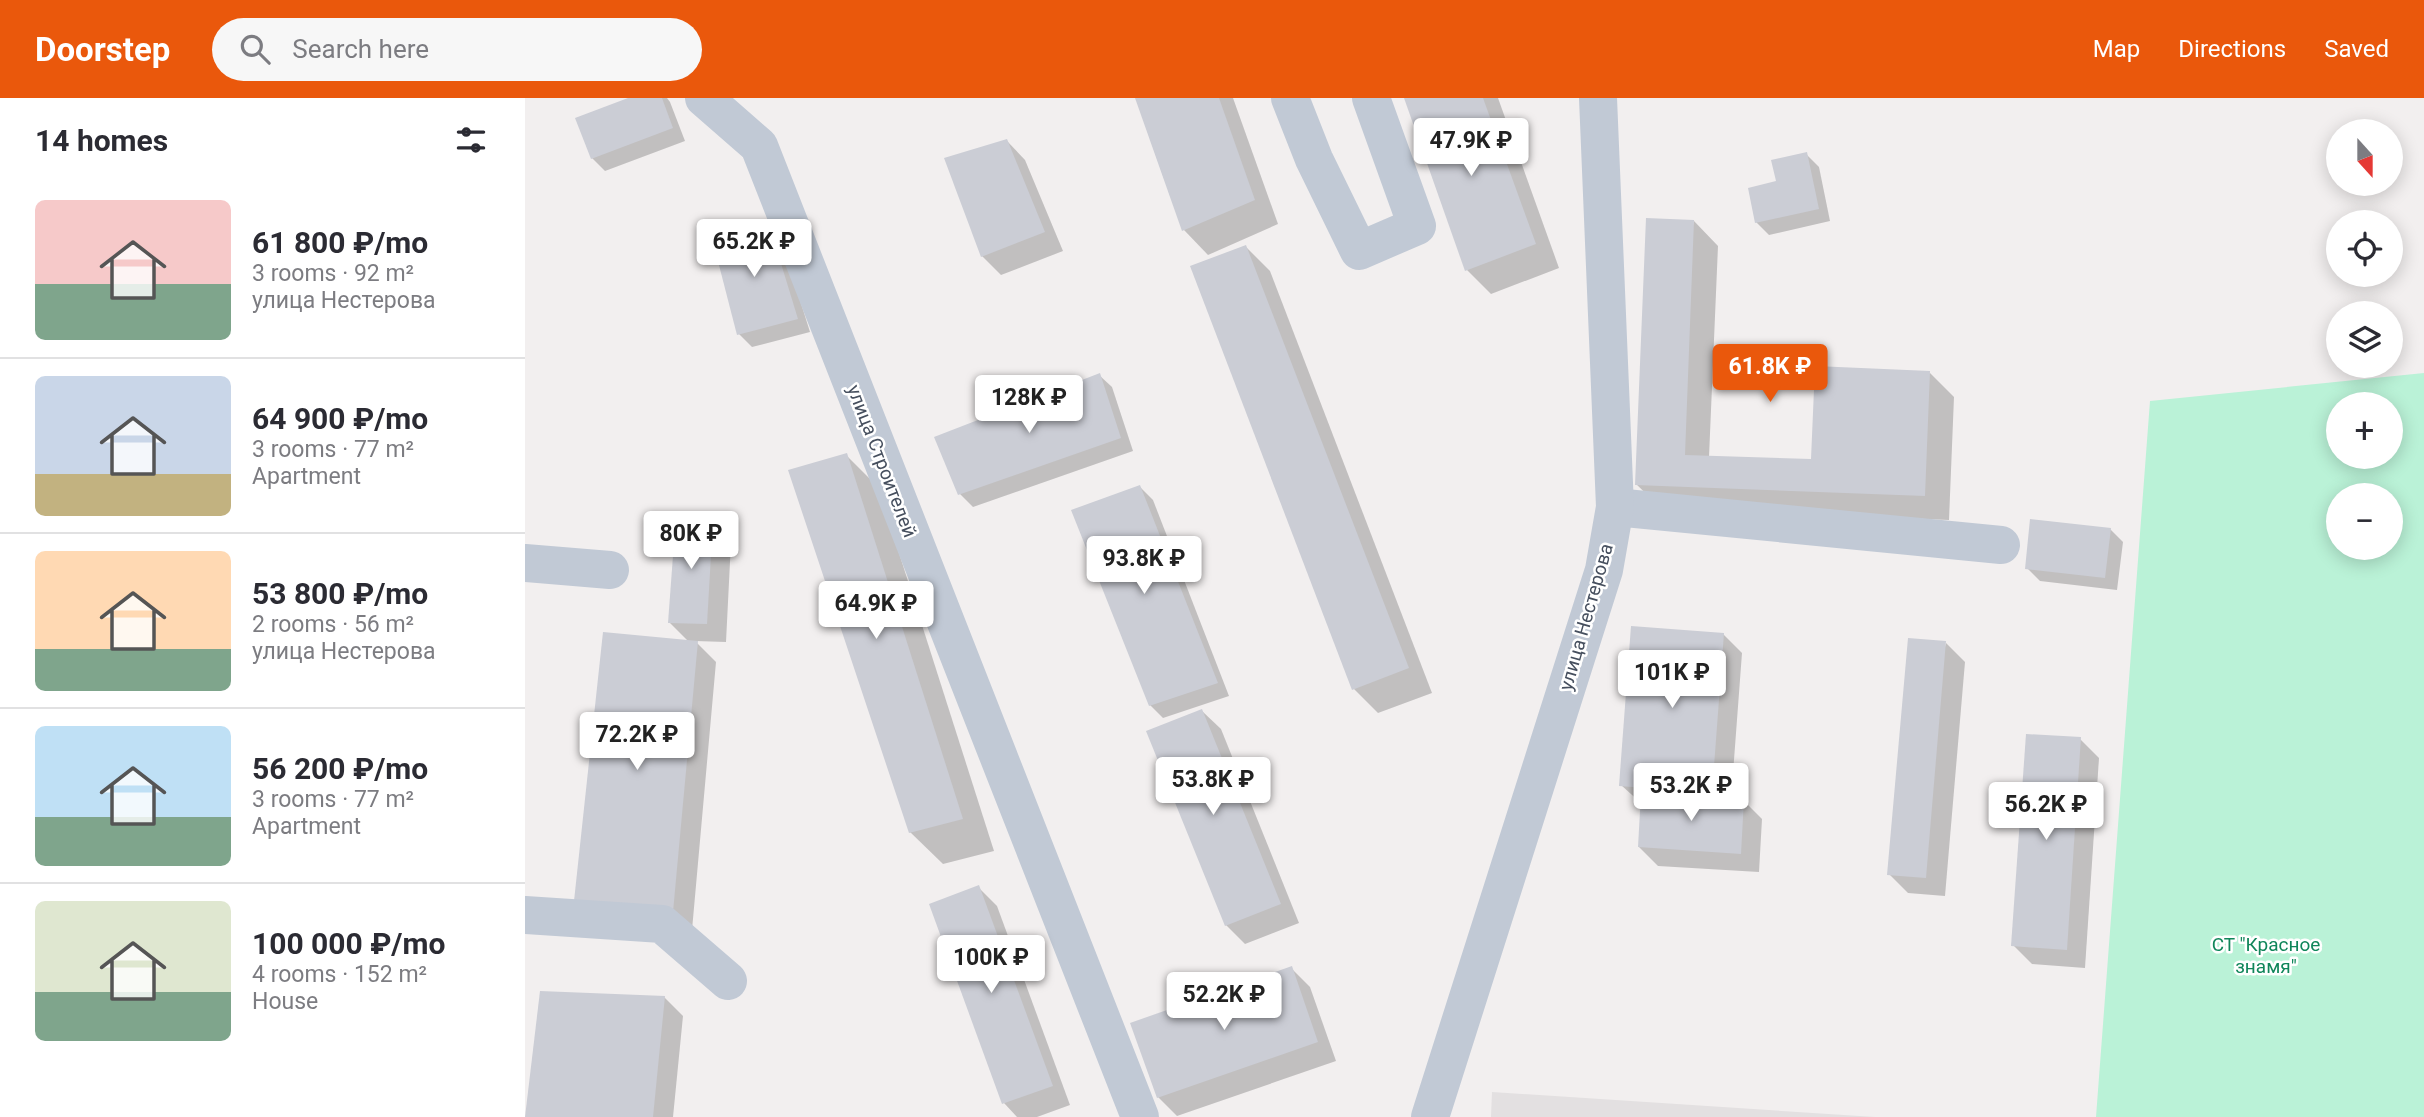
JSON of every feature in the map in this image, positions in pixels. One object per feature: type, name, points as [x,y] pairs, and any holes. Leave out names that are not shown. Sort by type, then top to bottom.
[{"type":"street","name":"улица Строителей","points":[[703,98],[759,146],[1140,1117]]},
{"type":"street","points":[[1290,98],[1314,159],[1359,251],[1417,226],[1371,98]]},
{"type":"street","name":"улица Нестерова","points":[[1430,1117],[1604,569],[1615,507],[1598,98]]},
{"type":"street","points":[[1615,507],[2001,545]]},
{"type":"street","points":[[525,563],[610,570]]},
{"type":"street","points":[[525,915],[662,925],[728,981]]},
{"type":"shaded area","points":[[1492,1092],[1875,1117],[1491,1117]]},
{"type":"green space","name":"СТ \"Красное знамя\"","points":[[2424,373],[2424,1117],[2096,1117],[2150,401],[2375,378],[2403,378],[2403,375]]},
{"type":"building","points":[[628,98],[662,98],[673,128],[591,159],[575,118]]},
{"type":"building","points":[[1135,98],[1219,98],[1255,200],[1182,231]]},
{"type":"building","points":[[1404,98],[1483,98],[1536,244],[1465,271]]},
{"type":"building","points":[[1007,139],[1045,232],[981,257],[944,158]]},
{"type":"building","points":[[1807,152],[1819,209],[1755,223],[1748,188],[1776,181],[1771,160]]},
{"type":"building","points":[[1646,218],[1694,220],[1685,455],[1811,459],[1815,366],[1930,371],[1925,496],[1635,485]]},
{"type":"building","points":[[768,221],[798,319],[737,335],[712,238]]},
{"type":"building","points":[[1246,245],[1409,668],[1352,690],[1190,266]]},
{"type":"building","points":[[1100,373],[1121,438],[958,495],[934,437]]},
{"type":"building","points":[[847,453],[963,819],[909,833],[788,470]]},
{"type":"building","points":[[1140,485],[1218,683],[1149,706],[1071,510]]},
{"type":"building","points":[[676,515],[713,521],[707,624],[668,623]]},
{"type":"building","points":[[2030,519],[2111,528],[2105,578],[2025,569]]},
{"type":"building","points":[[1631,626],[1724,633],[1712,793],[1619,786]]},
{"type":"building","points":[[603,632],[698,641],[673,912],[574,901]]},
{"type":"building","points":[[1908,638],[1946,641],[1926,878],[1887,875]]},
{"type":"building","points":[[1202,709],[1281,904],[1225,926],[1146,731]]},
{"type":"building","points":[[2026,734],[2081,737],[2067,950],[2011,946]]},
{"type":"building","points":[[1641,793],[1744,799],[1741,854],[1638,847]]},
{"type":"building","points":[[979,885],[1053,1086],[1002,1104],[929,904]]},
{"type":"building","points":[[1292,966],[1318,1042],[1157,1098],[1130,1023]]},
{"type":"building","points":[[540,991],[665,996],[653,1117],[525,1117]]}]
